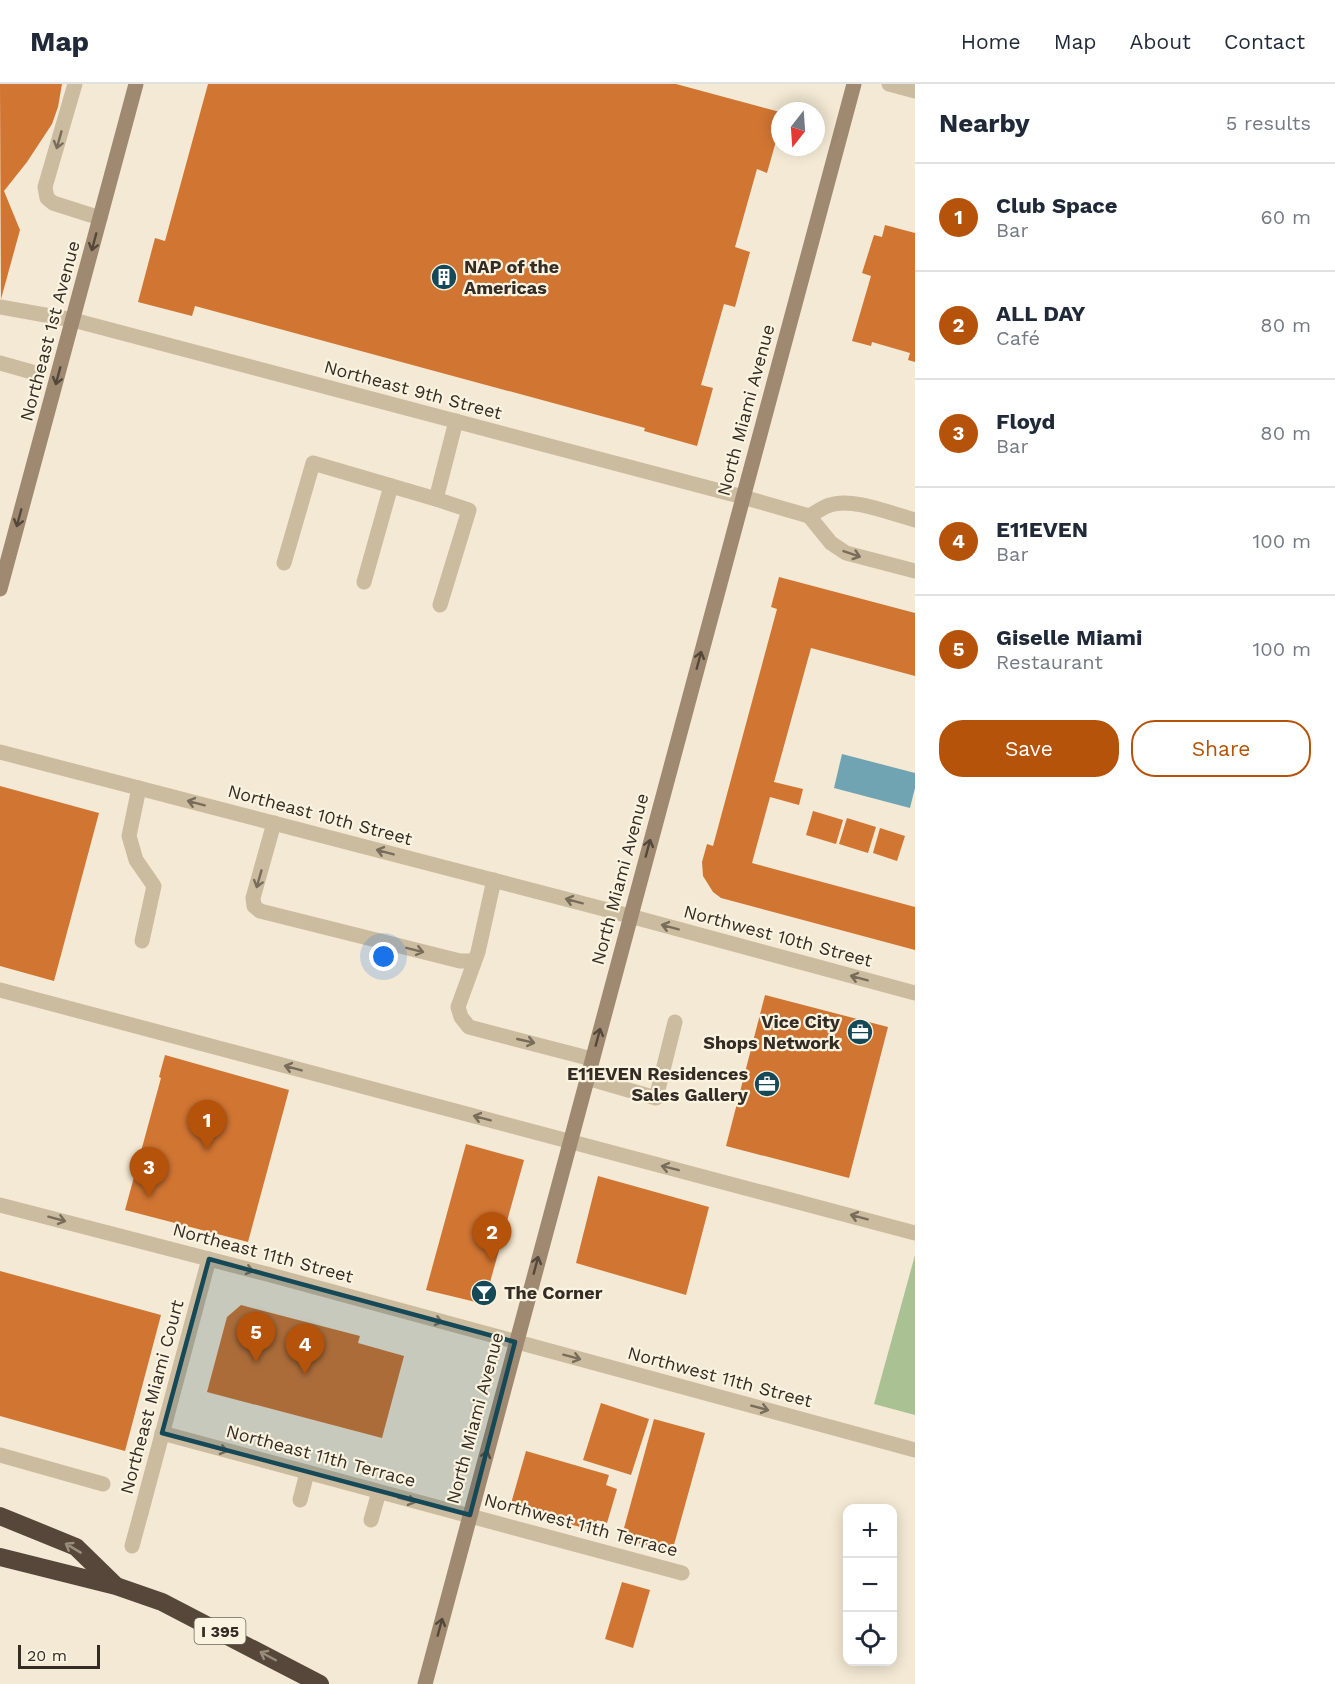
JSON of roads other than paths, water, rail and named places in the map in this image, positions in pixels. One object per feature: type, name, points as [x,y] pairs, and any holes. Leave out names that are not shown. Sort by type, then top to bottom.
[{"type":"highway","points":[[0,1516],[76,1547],[116,1586]]},
{"type":"highway","name":"I 395","points":[[0,1557],[116,1586],[162,1602],[320,1684]]},
{"type":"main road","name":"Northeast 1st Avenue","points":[[0,589],[136,84]]},
{"type":"main road","name":"North Miami Avenue","points":[[425,1684],[854,84]]},
{"type":"street","points":[[75,84],[45,187],[47,198],[53,203],[100,218]]},
{"type":"street","points":[[889,84],[915,90]]},
{"type":"street","name":"Northeast 9th Street","points":[[0,307],[73,320],[809,516]]},
{"type":"street","points":[[0,363],[32,372]]},
{"type":"street","points":[[436,499],[456,421]]},
{"type":"street","points":[[284,563],[313,463],[469,510],[440,605]]},
{"type":"street","points":[[364,582],[391,486]]},
{"type":"street","points":[[915,520],[841,502],[829,505],[809,516],[831,543],[846,553],[915,571]]},
{"type":"street","name":"Northeast 10th Street","points":[[0,752],[630,916]]},
{"type":"street","points":[[139,788],[129,836],[136,860],[154,886],[142,941]]},
{"type":"street","points":[[274,823],[253,898],[254,906],[260,911],[460,961],[473,960]]},
{"type":"street","points":[[495,880],[478,952],[473,960],[458,1007],[461,1017],[469,1027],[592,1059]]},
{"type":"street","name":"Northwest 10th Street","points":[[630,916],[915,993]]},
{"type":"street","points":[[0,990],[915,1233]]},
{"type":"street","points":[[587,1078],[656,1098],[675,1022]]},
{"type":"street","name":"Northeast 11th Street","points":[[0,1205],[515,1342]]},
{"type":"street","name":"Northeast Miami Court","points":[[132,1546],[209,1259]]},
{"type":"street","name":"Northwest 11th Street","points":[[515,1342],[915,1450]]},
{"type":"street","name":"Northeast 11th Terrace","points":[[162,1433],[470,1515]]},
{"type":"street","points":[[0,1455],[103,1484]]},
{"type":"street","points":[[300,1500],[307,1473]]},
{"type":"street","points":[[371,1520],[379,1492]]},
{"type":"street","name":"Northwest 11th Terrace","points":[[470,1515],[682,1573]]},
{"type":"water","points":[[842,754],[915,773],[915,788],[910,808],[834,788]]},
{"type":"place","name":"NAP of the Americas","points":[[444,277]]},
{"type":"place","name":"Vice City Shops Network","points":[[860,1032]]},
{"type":"place","name":"E11EVEN Residences Sales Gallery","points":[[767,1084]]},
{"type":"place","name":"Club Space","points":[[207,1150]]},
{"type":"place","name":"Floyd","points":[[149,1197]]},
{"type":"place","name":"ALL DAY","points":[[492,1262]]},
{"type":"place","name":"The Corner","points":[[484,1293]]},
{"type":"place","name":"Giselle Miami","points":[[256,1362]]},
{"type":"place","name":"E11EVEN","points":[[305,1374]]}]
